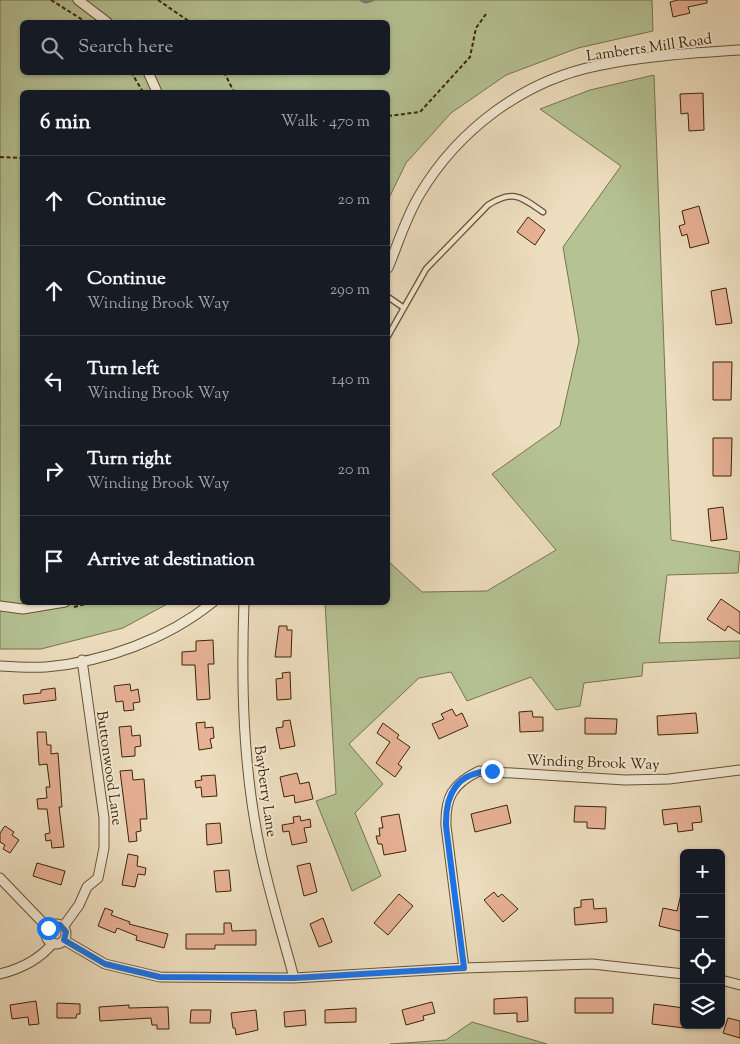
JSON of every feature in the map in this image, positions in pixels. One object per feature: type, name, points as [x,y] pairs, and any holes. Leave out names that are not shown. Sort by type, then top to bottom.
[{"type":"street","points":[[78,0],[104,20]]},
{"type":"street","name":"Lamberts Mill Road","points":[[390,263],[419,195],[440,164],[464,136],[491,114],[517,97],[552,79],[596,66],[682,54],[740,50]]},
{"type":"street","points":[[149,75],[156,90]]},
{"type":"street","points":[[0,606],[23,609],[47,605]]},
{"type":"street","points":[[0,666],[46,667],[118,652],[155,639],[192,620],[210,605]]},
{"type":"street","name":"Bayberry Lane","points":[[244,605],[242,664],[247,768],[260,849],[294,978]]},
{"type":"street","name":"Buttonwood Lane","points":[[63,927],[79,905],[87,887],[98,878],[104,848],[104,818],[82,660]]},
{"type":"street","name":"Winding Brook Way","points":[[464,968],[446,826],[448,799],[462,779],[478,771],[625,780],[669,779],[740,770]]},
{"type":"street","points":[[0,878],[48,928]]},
{"type":"street","points":[[54,924],[63,927],[66,932],[64,940],[59,943],[53,943],[47,937],[48,928],[54,924]]},
{"type":"street","points":[[64,940],[105,964],[160,977],[294,978],[464,968],[592,964],[680,974]]},
{"type":"street","points":[[0,974],[33,960],[46,952],[53,943]]},
{"type":"street","points":[[725,981],[740,985]]},
{"type":"lane","points":[[390,332],[426,269],[488,205],[496,200],[518,196],[526,199],[543,212]]},
{"type":"lane","points":[[390,298],[404,308]]},
{"type":"path","points":[[51,0],[83,20]]},
{"type":"path","points":[[158,0],[187,20]]},
{"type":"path","points":[[390,116],[420,112],[470,57],[476,28],[486,14]]},
{"type":"path","points":[[133,75],[142,90]]},
{"type":"path","points":[[226,75],[233,90]]},
{"type":"path","points":[[0,157],[20,158]]},
{"type":"green space","points":[[0,0],[652,0],[653,31],[578,48],[506,75],[451,113],[406,163],[390,196],[390,90],[20,90],[20,605],[165,605],[123,628],[41,649],[0,649]]},
{"type":"green space","points":[[654,75],[671,540],[740,552],[738,573],[667,575],[659,643],[740,641],[740,658],[643,663],[642,676],[584,683],[580,706],[556,710],[531,677],[467,701],[451,672],[419,678],[349,744],[383,784],[355,813],[381,876],[352,891],[316,801],[336,794],[325,605],[390,605],[390,563],[422,592],[487,591],[556,550],[492,474],[560,426],[579,341],[563,247],[621,166],[540,109],[590,90]]},
{"type":"green space","points":[[472,1022],[547,1044],[390,1044],[446,1040]]},
{"type":"building","points":[[678,0],[707,0],[707,3],[688,7],[690,13],[673,17],[670,2]]},
{"type":"building","points":[[703,93],[704,130],[689,131],[688,113],[681,114],[680,94]]},
{"type":"building","points":[[699,206],[709,243],[690,248],[687,234],[682,236],[679,226],[685,224],[682,211]]},
{"type":"building","points":[[528,217],[545,230],[535,245],[517,232]]},
{"type":"building","points":[[726,288],[732,323],[716,325],[711,291]]},
{"type":"building","points":[[713,362],[732,362],[731,400],[713,400]]},
{"type":"building","points":[[713,438],[732,438],[731,476],[713,476]]},
{"type":"building","points":[[723,507],[727,539],[711,541],[708,509]]},
{"type":"building","points":[[721,599],[740,612],[740,634],[728,626],[725,631],[707,619]]},
{"type":"building","points":[[279,626],[287,626],[287,630],[292,630],[291,657],[275,657]]},
{"type":"building","points":[[213,640],[214,664],[208,664],[210,699],[197,700],[195,665],[182,665],[182,652],[196,651],[196,641]]},
{"type":"building","points":[[290,672],[291,699],[277,700],[276,679],[283,678],[282,673]]},
{"type":"building","points":[[130,684],[131,691],[138,689],[140,702],[133,703],[134,710],[124,711],[123,701],[116,702],[114,686]]},
{"type":"building","points":[[55,688],[56,700],[24,704],[23,695],[41,693],[41,690]]},
{"type":"building","points":[[452,709],[456,716],[462,713],[468,726],[439,739],[432,724],[444,719],[441,714]]},
{"type":"building","points":[[532,711],[533,717],[543,717],[543,731],[520,732],[519,712]]},
{"type":"building","points":[[696,713],[698,733],[658,735],[657,716]]},
{"type":"building","points":[[585,718],[617,719],[616,734],[585,734]]},
{"type":"building","points":[[290,720],[295,746],[280,749],[276,728],[283,727],[283,721]]},
{"type":"building","points":[[205,722],[205,728],[213,727],[214,738],[210,739],[212,748],[199,750],[196,723]]},
{"type":"building","points":[[383,723],[399,735],[397,738],[410,747],[398,764],[402,767],[395,777],[376,763],[390,742],[377,733]]},
{"type":"building","points":[[131,726],[132,736],[140,735],[141,746],[135,747],[135,756],[122,757],[119,727]]},
{"type":"building","points":[[37,732],[46,732],[47,745],[51,745],[51,754],[58,753],[62,807],[59,807],[64,847],[52,848],[51,840],[46,841],[45,834],[50,833],[47,809],[38,809],[37,799],[47,798],[46,787],[50,787],[47,764],[39,765]]},
{"type":"building","points":[[132,770],[133,780],[144,779],[147,819],[140,819],[141,831],[136,832],[137,841],[129,842],[120,771]]},
{"type":"building","points":[[297,773],[300,784],[309,782],[313,799],[295,803],[294,795],[284,797],[280,777]]},
{"type":"building","points":[[215,775],[217,796],[202,797],[201,787],[196,788],[195,781],[202,780],[201,776]]},
{"type":"building","points":[[507,805],[511,823],[475,832],[471,814]]},
{"type":"building","points":[[575,806],[606,807],[605,829],[587,828],[587,822],[574,822]]},
{"type":"building","points":[[700,806],[702,822],[692,823],[693,830],[678,832],[677,823],[664,825],[662,810]]},
{"type":"building","points":[[399,814],[406,851],[384,855],[382,844],[378,844],[376,836],[380,836],[379,828],[383,828],[381,817]]},
{"type":"building","points":[[300,816],[301,821],[310,819],[311,827],[304,828],[307,842],[292,845],[289,831],[283,832],[282,825],[294,823],[293,817]]},
{"type":"building","points":[[220,823],[222,843],[207,845],[206,824]]},
{"type":"building","points":[[5,826],[14,832],[12,835],[19,840],[10,853],[3,849],[5,845],[0,842],[0,833]]},
{"type":"building","points":[[128,854],[138,856],[137,866],[146,868],[145,875],[138,874],[135,887],[122,885]]},
{"type":"building","points":[[37,863],[65,871],[61,885],[33,876]]},
{"type":"building","points":[[310,863],[317,892],[304,896],[297,866]]},
{"type":"building","points":[[229,870],[231,891],[216,892],[214,871]]},
{"type":"building","points":[[494,892],[498,897],[502,894],[518,909],[503,922],[484,900]]},
{"type":"building","points":[[399,894],[413,906],[388,935],[374,923]]},
{"type":"building","points":[[680,898],[680,931],[659,926],[663,908],[677,911]]},
{"type":"building","points":[[593,899],[594,909],[606,908],[607,922],[575,925],[574,908],[581,907],[581,900]]},
{"type":"building","points":[[105,908],[113,911],[111,915],[130,922],[129,924],[168,934],[164,948],[136,940],[137,936],[117,928],[115,933],[98,926]]},
{"type":"building","points":[[323,918],[332,942],[319,947],[310,924]]},
{"type":"building","points":[[224,923],[231,923],[232,931],[256,930],[256,945],[215,945],[215,949],[186,949],[186,934],[224,934]]},
{"type":"building","points":[[527,997],[528,1021],[517,1022],[517,1013],[494,1014],[494,999]]},
{"type":"building","points":[[575,998],[613,998],[613,1013],[575,1013]]},
{"type":"building","points":[[36,1001],[39,1024],[29,1025],[28,1017],[12,1019],[10,1005]]},
{"type":"building","points":[[432,1002],[435,1013],[423,1016],[424,1020],[406,1025],[402,1010]]},
{"type":"building","points":[[57,1003],[80,1004],[80,1014],[77,1014],[76,1018],[57,1018]]},
{"type":"building","points":[[654,1004],[680,1007],[680,1028],[652,1024]]},
{"type":"building","points":[[129,1005],[129,1008],[168,1007],[169,1029],[157,1029],[157,1025],[152,1025],[151,1018],[100,1021],[99,1007]]},
{"type":"building","points":[[356,1008],[356,1022],[325,1023],[325,1010]]},
{"type":"building","points":[[191,1010],[211,1010],[210,1023],[190,1023]]},
{"type":"building","points":[[256,1010],[258,1030],[236,1035],[231,1013]]},
{"type":"building","points":[[305,1010],[306,1025],[285,1027],[284,1012]]},
{"type":"building","points":[[728,1018],[740,1021],[740,1038],[723,1033]]},
{"type":"waterway","points":[[361,0],[366,2],[373,0]]},
{"type":"route","points":[[48,928],[54,924],[60,925],[66,932],[64,940],[105,964],[160,977],[294,978],[464,968],[446,826],[446,807],[448,799],[462,779],[478,771],[492,771]]}]
